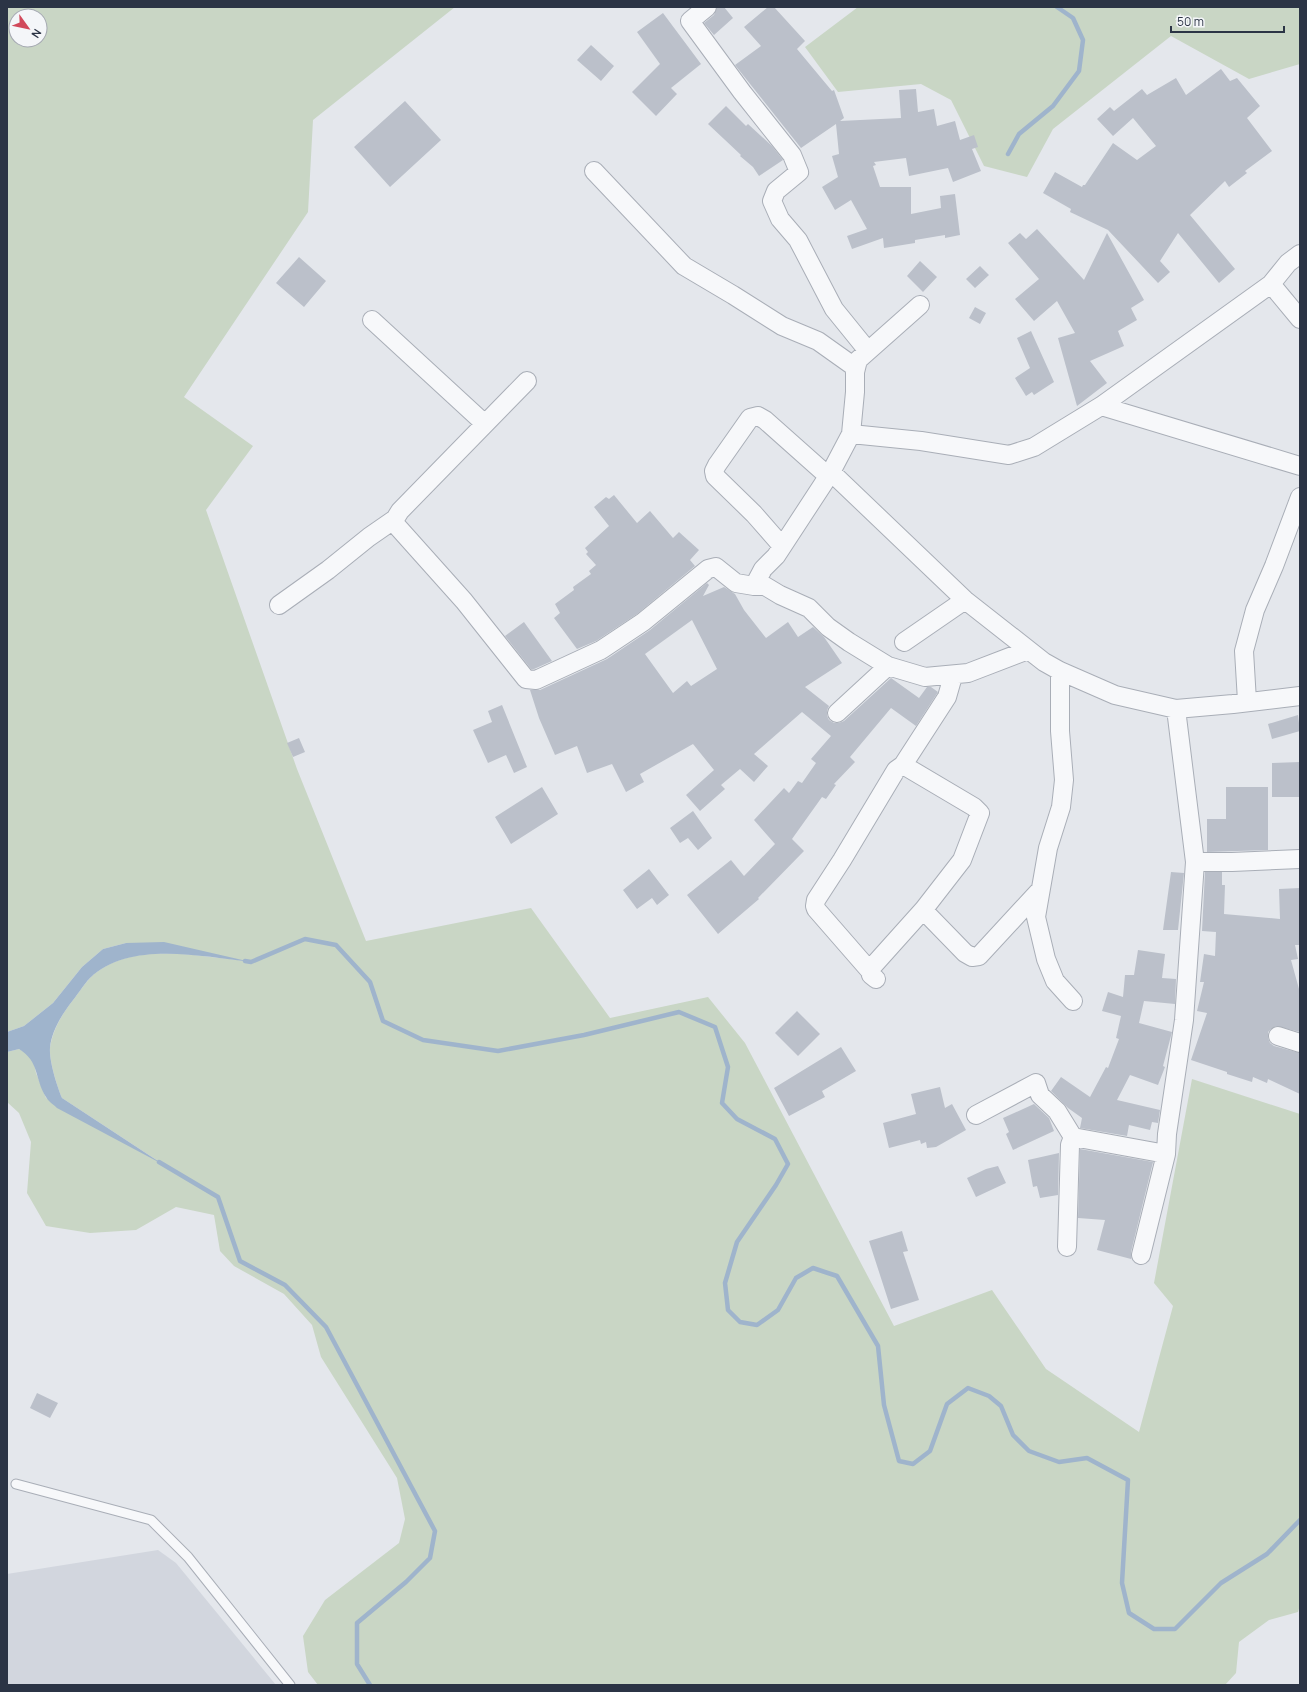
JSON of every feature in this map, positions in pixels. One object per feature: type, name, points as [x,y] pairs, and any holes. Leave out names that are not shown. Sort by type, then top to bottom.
[{"type":"street","points":[[707,7],[690,21],[742,92],[792,155],[799,172],[776,191],[772,201],[780,219],[798,240],[834,309],[868,351]]},
{"type":"street","points":[[594,171],[684,266],[782,326],[818,341],[856,368]]},
{"type":"street","points":[[852,434],[921,441],[1009,455],[1034,446],[1101,406],[1271,284],[1288,263],[1300,254]]},
{"type":"street","points":[[1271,284],[1300,318]]},
{"type":"street","points":[[754,586],[763,569],[776,556],[830,474],[852,434],[856,368],[858,360],[920,305]]},
{"type":"street","points":[[372,320],[485,424]]},
{"type":"street","points":[[279,605],[395,519],[400,511],[527,381]]},
{"type":"street","points":[[1101,406],[1300,466]]},
{"type":"street","points":[[782,546],[754,514],[715,476],[714,471],[716,465],[750,418],[758,416],[765,420],[830,474],[965,600],[1028,650],[1060,671],[1115,695],[1176,709],[1300,696]]},
{"type":"street","points":[[1246,701],[1244,651],[1255,610],[1274,566],[1300,497]]},
{"type":"street","points":[[395,519],[396,525],[464,601],[526,679],[536,680],[601,650],[643,622],[708,569],[716,567],[736,583],[765,586],[780,595],[809,608],[828,627],[848,642],[888,666],[925,677],[953,676],[968,673],[1028,650]]},
{"type":"street","points":[[904,642],[965,600]]},
{"type":"street","points":[[837,713],[888,666]]},
{"type":"street","points":[[1060,671],[1060,731],[1064,780],[1061,807],[1048,848],[1036,917],[1046,959],[1055,981],[1073,1001]]},
{"type":"street","points":[[903,764],[974,807],[980,813],[962,860],[874,976],[814,906],[816,900],[896,770],[903,764],[947,697],[953,676]]},
{"type":"street","points":[[1141,1255],[1166,1154],[1167,1134],[1184,1020],[1195,862],[1176,709]]},
{"type":"street","points":[[1195,862],[1300,859]]},
{"type":"street","points":[[924,909],[965,953],[972,957],[979,956],[1040,890]]},
{"type":"street","points":[[1278,1036],[1300,1043]]},
{"type":"street","points":[[976,1115],[1036,1083],[1040,1095],[1057,1111],[1073,1137],[1166,1154]]},
{"type":"street","points":[[1067,1247],[1070,1145],[1073,1137]]},
{"type":"lane","points":[[16,1484],[151,1520],[188,1557],[290,1685]]},
{"type":"shaded area","points":[[158,1550],[176,1563],[276,1685],[7,1685],[7,1574]]},
{"type":"green space","points":[[7,7],[455,7],[313,120],[308,212],[184,397],[253,446],[206,510],[297,769],[366,941],[531,908],[610,1018],[708,997],[745,1043],[894,1326],[992,1290],[1046,1369],[1139,1432],[1173,1306],[1154,1283],[1192,1079],[1300,1114],[1300,1605],[1298,1612],[1269,1620],[1239,1642],[1236,1673],[1225,1685],[318,1685],[308,1672],[303,1636],[325,1600],[399,1543],[405,1519],[397,1478],[321,1357],[312,1325],[284,1294],[234,1266],[220,1251],[214,1215],[176,1207],[136,1230],[90,1233],[46,1226],[27,1193],[31,1142],[19,1113],[7,1102],[7,1052],[19,1049],[28,1054],[34,1063],[36,1073],[46,1098],[158,1161],[62,1098],[54,1073],[50,1053],[51,1042],[57,1024],[85,983],[91,977],[107,966],[126,958],[166,954],[247,961],[126,943],[103,949],[82,967],[53,1003],[24,1026],[7,1032]]},
{"type":"green space","points":[[858,7],[1300,7],[1300,64],[1249,79],[1171,36],[1053,129],[1027,177],[984,166],[951,100],[921,84],[838,92],[805,47]]},
{"type":"water","points":[[164,942],[251,962],[167,954],[146,955],[125,959],[106,966],[90,978],[60,1019],[54,1031],[50,1053],[52,1066],[62,1098],[164,1165],[57,1108],[46,1097],[42,1090],[34,1065],[26,1054],[19,1049],[7,1052],[7,1032],[24,1026],[53,1003],[82,967],[103,949],[126,943]]},
{"type":"building","points":[[717,7],[724,7],[733,18],[714,35],[704,23],[714,15]]},
{"type":"building","points":[[768,7],[774,7],[805,41],[797,49],[832,91],[834,90],[844,118],[840,121],[901,118],[899,90],[916,89],[918,112],[934,109],[937,126],[955,121],[960,140],[974,135],[978,147],[972,149],[981,171],[953,182],[948,168],[909,176],[906,158],[874,162],[876,165],[873,166],[880,187],[911,187],[911,214],[941,208],[940,196],[955,194],[960,235],[945,238],[945,235],[915,240],[915,243],[884,248],[883,238],[852,249],[847,236],[867,229],[851,200],[835,210],[822,187],[838,177],[832,156],[839,154],[836,124],[801,148],[735,65],[761,46],[744,27]]},
{"type":"building","points":[[663,13],[701,64],[671,88],[677,94],[656,116],[632,92],[660,64],[637,32]]},
{"type":"building","points":[[591,45],[614,66],[601,81],[577,60]]},
{"type":"building","points":[[1221,69],[1230,81],[1237,78],[1260,106],[1247,118],[1272,151],[1245,171],[1247,173],[1229,187],[1225,181],[1190,215],[1235,269],[1219,283],[1178,233],[1160,261],[1170,272],[1158,283],[1108,230],[1070,212],[1071,209],[1043,193],[1055,172],[1082,187],[1085,185],[1113,143],[1137,160],[1156,146],[1133,118],[1113,136],[1097,119],[1110,107],[1114,111],[1142,89],[1147,95],[1176,78],[1186,95]]},
{"type":"building","points":[[405,101],[441,140],[390,187],[354,147]]},
{"type":"building","points":[[726,106],[746,126],[748,124],[772,146],[783,160],[759,176],[753,167],[708,124]]},
{"type":"building","points":[[1037,229],[1084,280],[1107,233],[1144,300],[1131,308],[1137,320],[1118,331],[1124,346],[1090,361],[1107,383],[1077,406],[1058,338],[1075,333],[1057,301],[1034,321],[1015,299],[1039,279],[1008,243],[1020,233],[1026,239]]},
{"type":"building","points":[[299,257],[326,281],[304,307],[276,283]]},
{"type":"building","points":[[920,261],[937,277],[923,292],[907,276]]},
{"type":"building","points":[[980,266],[989,275],[975,288],[966,279]]},
{"type":"building","points":[[975,307],[986,313],[980,324],[969,318]]},
{"type":"building","points":[[1031,331],[1054,382],[1034,395],[1032,392],[1026,396],[1015,378],[1030,368],[1017,338]]},
{"type":"building","points":[[614,495],[637,523],[650,511],[673,538],[679,532],[699,550],[690,560],[695,566],[637,614],[596,641],[577,649],[554,618],[560,613],[555,604],[574,590],[573,587],[591,574],[589,571],[596,565],[586,554],[588,552],[585,548],[609,526],[594,507],[606,497],[609,499]]},
{"type":"building","points":[[707,583],[709,585],[703,596],[724,587],[735,594],[744,610],[766,638],[788,622],[798,637],[813,627],[824,637],[842,663],[805,687],[829,706],[827,716],[829,720],[834,723],[844,721],[891,678],[919,698],[927,687],[931,687],[938,692],[916,726],[891,708],[850,757],[855,762],[834,784],[836,785],[826,799],[822,797],[792,839],[804,851],[758,898],[759,899],[718,934],[687,895],[731,860],[744,876],[775,844],[754,820],[784,788],[789,793],[798,781],[802,783],[816,763],[811,759],[831,736],[802,712],[754,754],[768,766],[754,782],[740,769],[721,785],[725,789],[700,811],[686,795],[714,770],[693,744],[640,774],[644,782],[626,792],[612,764],[587,773],[577,746],[555,755],[539,718],[530,690],[540,690],[607,659],[650,630]],"holes":[[[692,620],[717,669],[691,686],[687,681],[673,693],[645,654]]]},
{"type":"building","points":[[524,622],[552,661],[534,669],[531,669],[505,636]]},
{"type":"building","points":[[502,705],[527,767],[514,773],[506,755],[488,763],[473,730],[492,722],[488,711]]},
{"type":"building","points":[[1298,715],[1300,731],[1272,739],[1268,724]]},
{"type":"building","points":[[299,738],[305,752],[293,757],[287,743]]},
{"type":"building","points":[[1300,762],[1300,797],[1272,797],[1272,763]]},
{"type":"building","points":[[542,787],[558,814],[511,844],[495,817]]},
{"type":"building","points":[[1226,787],[1268,787],[1268,850],[1207,852],[1207,819],[1226,819]]},
{"type":"building","points":[[693,811],[712,838],[698,850],[688,838],[680,843],[670,828]]},
{"type":"building","points":[[649,869],[669,895],[657,905],[652,898],[637,909],[623,890]]},
{"type":"building","points":[[1171,872],[1184,873],[1178,930],[1163,930]]},
{"type":"building","points":[[1205,872],[1222,872],[1222,885],[1225,885],[1224,914],[1280,919],[1279,889],[1300,888],[1300,945],[1295,945],[1298,959],[1291,960],[1299,989],[1300,1032],[1276,1026],[1268,1032],[1268,1038],[1270,1043],[1274,1046],[1300,1053],[1300,1094],[1268,1079],[1267,1083],[1253,1077],[1252,1082],[1191,1060],[1207,1013],[1197,1011],[1204,982],[1200,982],[1204,954],[1215,956],[1216,932],[1202,931]]},
{"type":"building","points":[[1138,950],[1165,954],[1162,978],[1176,979],[1175,1004],[1144,1001],[1139,1023],[1172,1032],[1163,1066],[1165,1067],[1158,1085],[1130,1075],[1117,1100],[1160,1110],[1158,1123],[1152,1122],[1150,1130],[1129,1125],[1127,1136],[1080,1128],[1082,1118],[1068,1108],[1051,1091],[1061,1077],[1090,1097],[1106,1067],[1108,1068],[1119,1039],[1116,1038],[1121,1016],[1102,1011],[1108,992],[1123,997],[1125,975],[1134,975]]},
{"type":"building","points":[[797,1011],[820,1034],[798,1056],[775,1033]]},
{"type":"building","points":[[841,1047],[856,1071],[822,1091],[825,1097],[789,1116],[774,1088]]},
{"type":"building","points":[[940,1087],[945,1108],[952,1104],[966,1130],[936,1147],[927,1148],[926,1142],[921,1144],[920,1140],[889,1148],[883,1123],[916,1114],[911,1094]]},
{"type":"building","points":[[1034,1104],[1049,1118],[1054,1131],[1013,1150],[1006,1134],[1009,1132],[1003,1118]]},
{"type":"building","points":[[1080,1149],[1153,1162],[1131,1252],[1131,1259],[1097,1250],[1105,1220],[1078,1218]]},
{"type":"building","points":[[1059,1153],[1058,1195],[1040,1198],[1037,1186],[1033,1187],[1028,1160]]},
{"type":"building","points":[[998,1166],[1006,1183],[976,1197],[967,1178],[986,1169]]},
{"type":"building","points":[[902,1231],[908,1251],[903,1252],[919,1300],[891,1309],[869,1241]]},
{"type":"building","points":[[37,1393],[58,1403],[50,1418],[30,1408]]},
{"type":"waterway","points":[[1008,154],[1019,134],[1053,106],[1079,71],[1083,40],[1073,18],[1057,7]]},
{"type":"waterway","points":[[245,961],[251,962],[305,939],[336,945],[370,982],[383,1021],[423,1040],[498,1051],[584,1035],[679,1012],[715,1027],[728,1067],[722,1103],[737,1119],[775,1139],[788,1164],[776,1185],[737,1242],[725,1283],[728,1310],[740,1322],[757,1325],[778,1310],[796,1278],[813,1268],[837,1276],[878,1346],[884,1405],[899,1461],[913,1464],[930,1451],[947,1404],[968,1388],[989,1396],[1001,1406],[1013,1435],[1029,1451],[1059,1462],[1087,1458],[1128,1480],[1122,1583],[1129,1613],[1154,1629],[1175,1629],[1221,1583],[1267,1554],[1300,1520]]},
{"type":"waterway","points":[[159,1162],[218,1197],[240,1261],[285,1285],[326,1327],[435,1531],[430,1558],[406,1582],[357,1623],[357,1664],[370,1685]]}]
